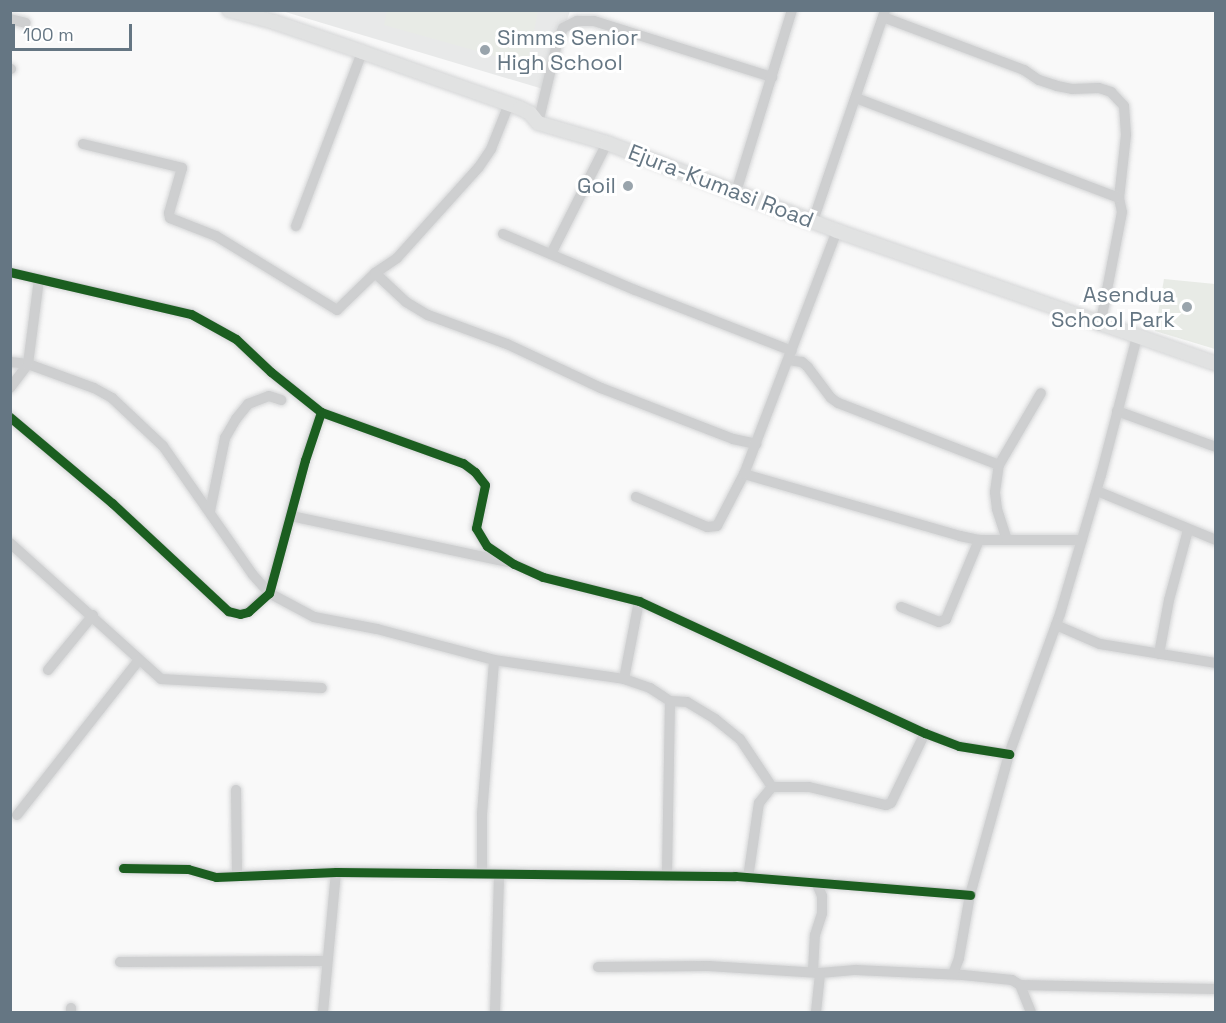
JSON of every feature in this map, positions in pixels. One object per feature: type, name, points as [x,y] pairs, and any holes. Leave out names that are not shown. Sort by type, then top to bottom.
[{"type":"main road","name":"Ejura-Kumasi Road","points":[[229,10],[274,22],[509,104],[530,113],[538,123],[607,143],[837,231],[1100,326],[1215,364]]},
{"type":"street","points":[[736,192],[792,10]]},
{"type":"street","points":[[813,221],[884,14],[1024,70],[1048,83],[1072,89],[1099,88],[1111,92],[1124,106],[1126,115],[1119,198],[1122,212],[1100,326]]},
{"type":"street","points":[[10,19],[26,23]]},
{"type":"street","points":[[538,123],[558,40],[563,28],[577,21],[594,21],[772,77]]},
{"type":"street","points":[[296,226],[362,52]]},
{"type":"street","points":[[856,98],[1119,198]]},
{"type":"street","points":[[83,144],[182,168],[169,213],[170,218],[216,236],[337,310],[344,306],[375,273],[397,258],[479,167],[491,149],[509,104]]},
{"type":"street","points":[[551,255],[607,143]]},
{"type":"street","points":[[636,497],[707,527],[717,526],[744,474],[837,231]]},
{"type":"street","points":[[503,234],[802,362],[831,398],[838,403],[999,465]]},
{"type":"street","points":[[10,272],[191,314],[236,339],[271,372],[321,412],[463,463],[475,472],[485,485],[476,528],[487,546],[514,564],[543,577],[639,601],[925,734],[959,746],[1009,754]]},
{"type":"street","points":[[375,273],[406,302],[428,315],[507,344],[601,388],[733,438],[756,444]]},
{"type":"street","points":[[10,388],[27,364],[39,279]]},
{"type":"street","points":[[953,974],[959,958],[970,895],[1009,754],[1056,625],[1096,491],[1137,337]]},
{"type":"street","points":[[10,362],[27,364],[94,388],[112,398],[163,446],[253,575],[269,593],[314,617],[377,629],[494,660],[624,679],[650,688],[670,701],[687,702],[715,719],[740,739],[772,787]]},
{"type":"street","points":[[1007,540],[996,509],[995,492],[999,465],[1041,393]]},
{"type":"street","points":[[210,511],[225,438],[236,419],[248,404],[269,396],[280,400]]},
{"type":"street","points":[[1117,411],[1215,447]]},
{"type":"street","points":[[10,417],[112,503],[228,611],[240,614],[248,612],[269,593],[305,459],[321,412]]},
{"type":"street","points":[[744,474],[979,540],[1082,540]]},
{"type":"street","points":[[1096,491],[1188,531],[1215,540]]},
{"type":"street","points":[[291,516],[514,564]]},
{"type":"street","points":[[1159,654],[1169,600],[1188,531]]},
{"type":"street","points":[[901,607],[939,622],[946,619],[979,540]]},
{"type":"street","points":[[12,549],[93,615],[161,679],[322,688]]},
{"type":"street","points":[[624,679],[639,601]]},
{"type":"street","points":[[48,670],[93,615]]},
{"type":"street","points":[[1056,625],[1100,644],[1215,663]]},
{"type":"street","points":[[17,815],[139,660]]},
{"type":"street","points":[[482,873],[482,814],[494,660]]},
{"type":"street","points":[[667,876],[670,701]]},
{"type":"street","points":[[772,787],[808,787],[886,805],[891,803],[925,734]]},
{"type":"street","points":[[748,878],[759,803],[772,787]]},
{"type":"street","points":[[236,790],[237,876]]},
{"type":"street","points":[[123,868],[188,869],[216,877],[336,873],[443,875],[482,873],[748,878],[970,895]]},
{"type":"street","points":[[323,1012],[336,873]]},
{"type":"street","points":[[495,1012],[499,874]]},
{"type":"street","points":[[816,1012],[815,935],[822,913],[822,896],[818,884]]},
{"type":"street","points":[[120,962],[327,961]]},
{"type":"street","points":[[598,967],[708,966],[816,972],[856,970],[953,974],[1012,980],[1020,985],[1028,998],[1031,1012]]},
{"type":"street","points":[[1020,985],[1215,989]]},
{"type":"shaded area","points":[[387,10],[538,11],[527,65],[384,25]]},
{"type":"shaded area","name":"Simms Senior High School","points":[[282,11],[570,11],[543,89]]},
{"type":"shaded area","name":"Asendua School Park","points":[[1164,279],[1215,284],[1215,349],[1155,331]]},
{"type":"cycle path","points":[[10,272],[191,314],[236,339],[271,372],[321,412],[305,460],[269,593],[248,612],[240,614],[228,611],[112,503],[10,417]]},
{"type":"cycle path","points":[[321,412],[463,463],[475,472],[485,485],[476,528],[487,546],[514,564],[543,577],[639,601],[925,733],[959,746],[1009,754]]},
{"type":"cycle path","points":[[123,868],[188,869],[216,877],[336,872],[735,876],[970,895]]},
{"type":"place","name":"Simms Senior High School","points":[[485,50]]},
{"type":"place","name":"Goil","points":[[628,186]]},
{"type":"place","name":"Asendua School Park","points":[[1187,307]]}]
